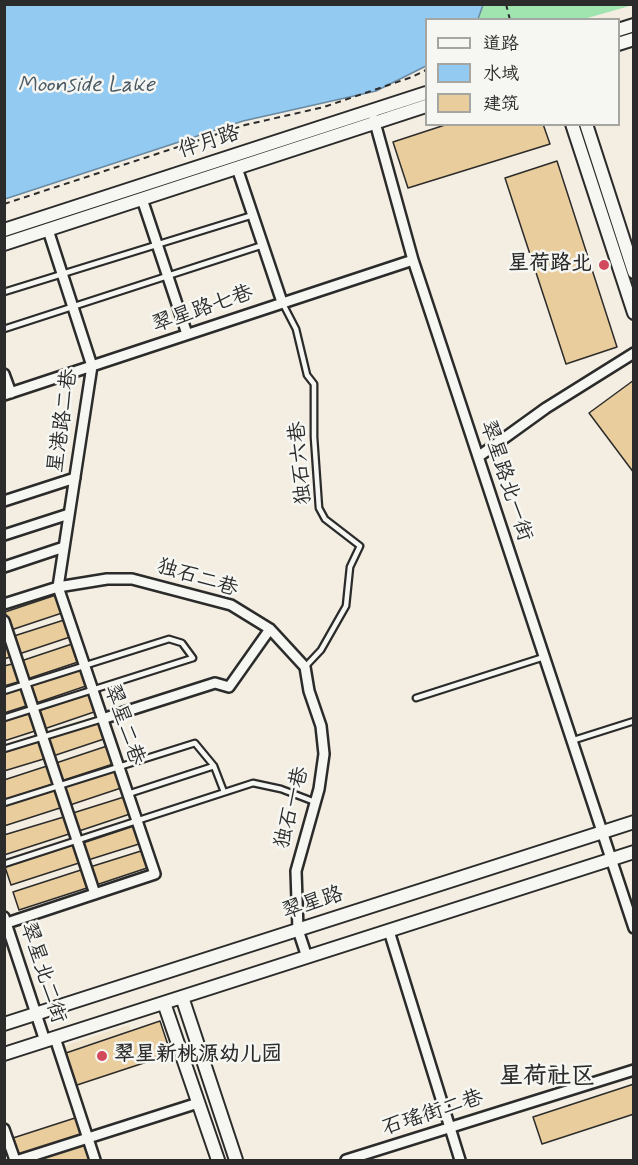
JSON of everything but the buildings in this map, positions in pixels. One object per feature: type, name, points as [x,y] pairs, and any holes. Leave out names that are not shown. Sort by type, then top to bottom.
[{"type":"street","name":"伴月路","points":[[4,244],[237,168],[373,117],[425,93]]},
{"type":"street","name":"伴月路","points":[[4,230],[373,117],[425,106]]},
{"type":"street","name":"翠星路北一街","points":[[373,117],[413,260],[633,928]]},
{"type":"street","points":[[573,126],[633,313]]},
{"type":"street","points":[[587,126],[633,272]]},
{"type":"street","points":[[237,168],[282,302]]},
{"type":"street","points":[[142,199],[188,334]]},
{"type":"street","name":"星港路二巷","points":[[48,230],[92,366],[58,587]]},
{"type":"street","name":"翠星路七巷","points":[[8,394],[413,260]]},
{"type":"street","points":[[478,457],[546,408],[633,353]]},
{"type":"street","points":[[4,374],[8,394]]},
{"type":"street","points":[[4,501],[75,478]]},
{"type":"street","points":[[4,535],[69,514]]},
{"type":"street","points":[[4,567],[64,547]]},
{"type":"street","name":"独石二巷","points":[[4,604],[58,587],[107,579],[132,579],[231,605],[270,629],[305,668]]},
{"type":"street","name":"翠星二巷","points":[[58,587],[154,874],[95,894]]},
{"type":"street","points":[[4,621],[95,894],[6,920]]},
{"type":"street","points":[[102,719],[215,683],[228,687],[270,629]]},
{"type":"street","name":"独石一巷","points":[[305,668],[309,691],[321,726],[324,754],[315,802],[297,870],[298,930],[307,957]]},
{"type":"street","name":"翠星路","points":[[4,1024],[633,822]]},
{"type":"street","points":[[4,1054],[633,852]]},
{"type":"street","name":"翠星北二街","points":[[6,920],[36,1014],[50,1040],[95,1161]]},
{"type":"street","points":[[389,931],[460,1161]]},
{"type":"street","points":[[182,997],[236,1161]]},
{"type":"street","points":[[164,1003],[218,1161]]},
{"type":"street","name":"石瑶街二巷","points":[[346,1161],[633,1070]]},
{"type":"street","points":[[4,1129],[17,1161],[198,1103]]},
{"type":"lane","points":[[4,292],[253,215]]},
{"type":"lane","points":[[4,329],[263,245]]},
{"type":"lane","name":"独石六巷","points":[[282,302],[296,329],[307,375],[314,384],[314,436],[319,508],[325,519],[360,546],[350,567],[346,606],[321,650],[305,668]]},
{"type":"lane","points":[[4,691],[169,639],[182,643],[193,658],[4,718]]},
{"type":"lane","points":[[416,698],[544,657]]},
{"type":"lane","points":[[4,749],[102,719]]},
{"type":"lane","points":[[571,741],[633,721]]},
{"type":"lane","points":[[4,803],[195,743],[214,766],[224,792]]},
{"type":"lane","points":[[128,794],[214,766]]},
{"type":"lane","points":[[4,864],[253,783],[280,789],[315,802]]},
{"type":"path","points":[[4,204],[245,125],[324,107],[425,70]]},
{"type":"shaded area","name":"翠星新桃源幼儿园","points":[[129,1025],[142,1065],[74,1087],[61,1047]]},
{"type":"green space","points":[[483,5],[633,5],[588,18],[479,18]]},
{"type":"water","name":"Moonside Lake","points":[[5,4],[483,4],[478,18],[425,18],[425,66],[376,91],[243,121],[5,199]]},
{"type":"place","name":"星荷路北","points":[[604,265]]},
{"type":"place","name":"翠星新桃源幼儿园","points":[[102,1056]]},
{"type":"district","name":"星荷社区","points":[[547,1078]]}]
